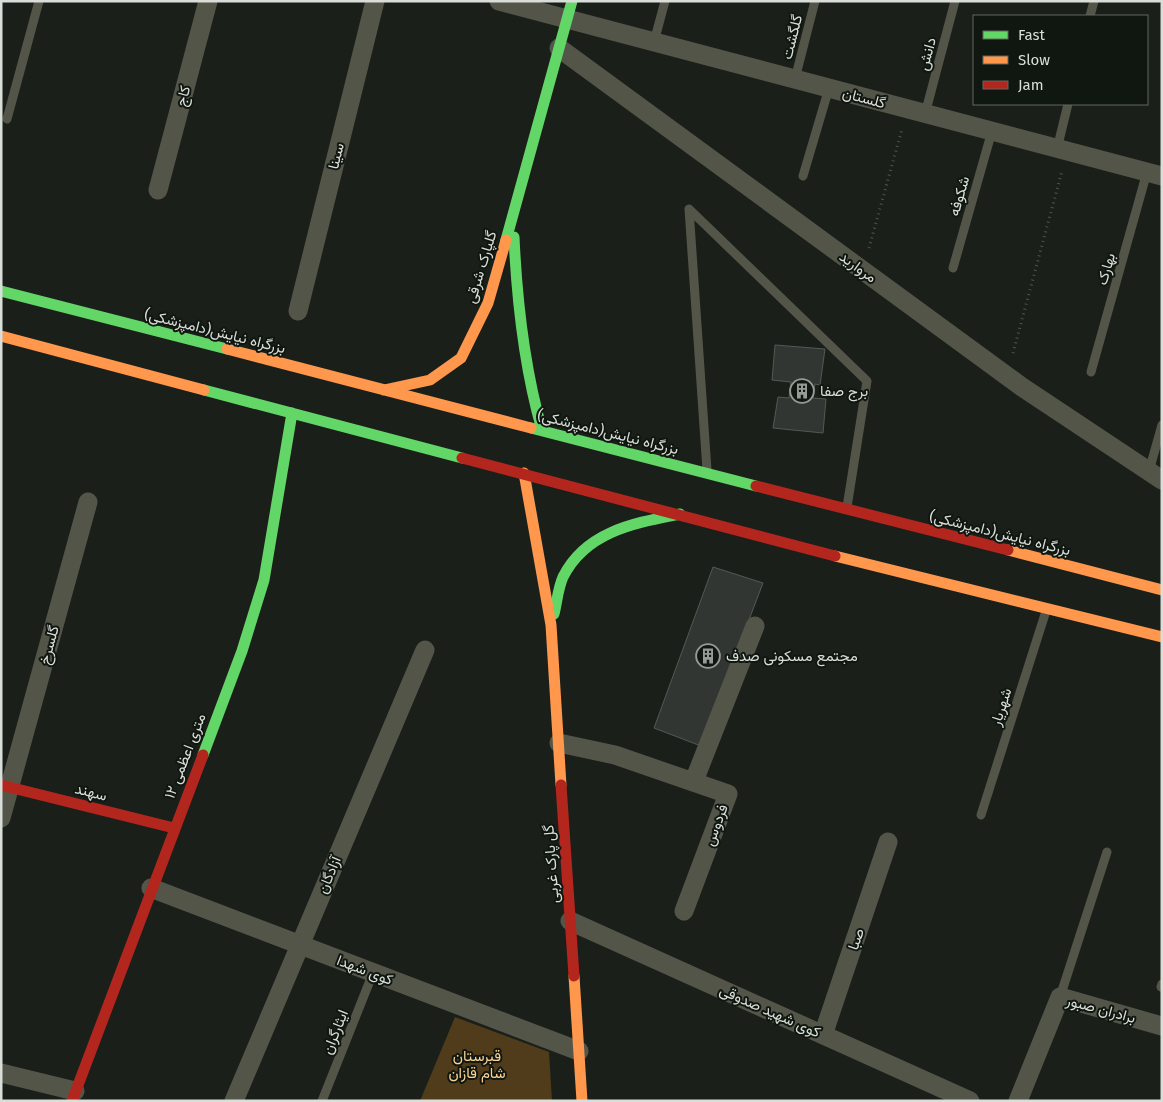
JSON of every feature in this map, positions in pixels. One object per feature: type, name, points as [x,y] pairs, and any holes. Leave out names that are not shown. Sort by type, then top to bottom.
[{"type":"main road","name":"گلپارک شرقی","points":[[384,390],[430,380],[461,358],[488,303],[569,10]]},
{"type":"main road","name":"گلپارک شرقی","points":[[512,216],[518,317],[530,393],[542,430]]},
{"type":"main road","name":"بزرگراه نیایش(دامپزشکی)","points":[[5,286],[46,303],[1162,590]]},
{"type":"main road","points":[[1,336],[557,481],[880,568],[1162,637]]},
{"type":"main road","points":[[11,350],[39,346]]},
{"type":"main road","name":"۱۲ متری اعظمی","points":[[73,1096],[242,651],[264,580],[292,413]]},
{"type":"main road","points":[[524,473],[551,624]]},
{"type":"main road","points":[[551,624],[563,576],[586,545],[621,526],[680,514]]},
{"type":"main road","name":"گل پارک غربی","points":[[551,624],[582,1101]]},
{"type":"main road","name":"سهند","points":[[6,786],[174,828]]},
{"type":"street","name":"کاج","points":[[158,190],[208,1]]},
{"type":"street","name":"سینا","points":[[298,312],[375,1]]},
{"type":"street","name":"گلستان","points":[[499,1],[569,10],[654,42],[1154,174]]},
{"type":"street","name":"مروارید","points":[[559,48],[1006,376],[1155,476]]},
{"type":"street","name":"گلسرخ","points":[[1,818],[6,786],[88,502]]},
{"type":"street","points":[[694,781],[756,626]]},
{"type":"street","name":"آزادگان","points":[[234,1101],[425,650]]},
{"type":"street","name":"فردوس","points":[[559,743],[615,755],[728,794],[684,911]]},
{"type":"street","name":"صبا","points":[[824,1035],[888,842]]},
{"type":"street","name":"کوی شهدا","points":[[151,888],[579,1051]]},
{"type":"street","name":"کوی شهید صدوقی","points":[[570,921],[970,1101]]},
{"type":"street","name":"برادران صبور","points":[[1018,1101],[1060,997],[1162,1026]]},
{"type":"street","points":[[1,1073],[73,1096]]},
{"type":"lane","points":[[6,119],[39,1]]},
{"type":"lane","points":[[654,42],[664,1]]},
{"type":"lane","name":"گلگشت","points":[[795,79],[815,1]]},
{"type":"lane","name":"دانش","points":[[916,111],[955,1]]},
{"type":"lane","points":[[1090,15],[1094,1]]},
{"type":"lane","points":[[803,176],[829,88]]},
{"type":"lane","points":[[1062,150],[1068,105]]},
{"type":"lane","name":"شکوفه","points":[[953,268],[992,131]]},
{"type":"lane","name":"بهارک","points":[[1091,372],[1154,174]]},
{"type":"lane","points":[[707,473],[689,209],[867,381],[846,509]]},
{"type":"lane","points":[[1155,476],[1162,425]]},
{"type":"lane","name":"شهریار","points":[[981,814],[1047,609]]},
{"type":"lane","points":[[1060,997],[1107,852]]},
{"type":"lane","name":"ایثارگران","points":[[322,1101],[373,973]]},
{"type":"path","points":[[863,270],[916,111]]},
{"type":"path","points":[[1006,376],[1062,150]]},
{"type":"green space","name":"قبرستان شام قازان","points":[[455,1017],[549,1052],[552,1101],[420,1101]]},
{"type":"building","name":"برج صفا","points":[[775,345],[825,349],[820,385],[815,384],[813,398],[826,399],[823,433],[773,428],[778,397],[789,398],[791,382],[772,380]]},
{"type":"building","name":"مجتمع مسکونی صدف","points":[[713,567],[763,583],[701,746],[654,728]]},
{"type":"traffic: fast","points":[[506,240],[572,1]]},
{"type":"traffic: fast","points":[[514,237],[522,335],[530,383],[542,430]]},
{"type":"traffic: fast","points":[[1,291],[227,349]]},
{"type":"traffic: fast","points":[[204,390],[462,458]]},
{"type":"traffic: fast","points":[[203,755],[242,651],[264,580],[292,413]]},
{"type":"traffic: fast","points":[[531,428],[756,486]]},
{"type":"traffic: fast","points":[[554,614],[563,577],[573,561],[585,549],[598,539],[629,526],[680,514]]},
{"type":"traffic: slow","points":[[384,390],[430,380],[461,358],[488,303],[506,240]]},
{"type":"traffic: slow","points":[[1,336],[204,390]]},
{"type":"traffic: slow","points":[[227,349],[531,428]]},
{"type":"traffic: slow","points":[[524,473],[551,625],[561,785]]},
{"type":"traffic: slow","points":[[1008,550],[1162,590]]},
{"type":"traffic: slow","points":[[835,556],[1162,637]]},
{"type":"traffic: slow","points":[[574,976],[582,1101]]},
{"type":"traffic: jam","points":[[462,458],[835,556]]},
{"type":"traffic: jam","points":[[756,486],[1008,550]]},
{"type":"traffic: jam","points":[[72,1101],[203,755]]},
{"type":"traffic: jam","points":[[1,785],[174,828]]},
{"type":"traffic: jam","points":[[561,785],[574,976]]},
{"type":"place","name":"برج صفا","points":[[802,391]]},
{"type":"place","name":"مجتمع مسکونی صدف","points":[[708,656]]}]
